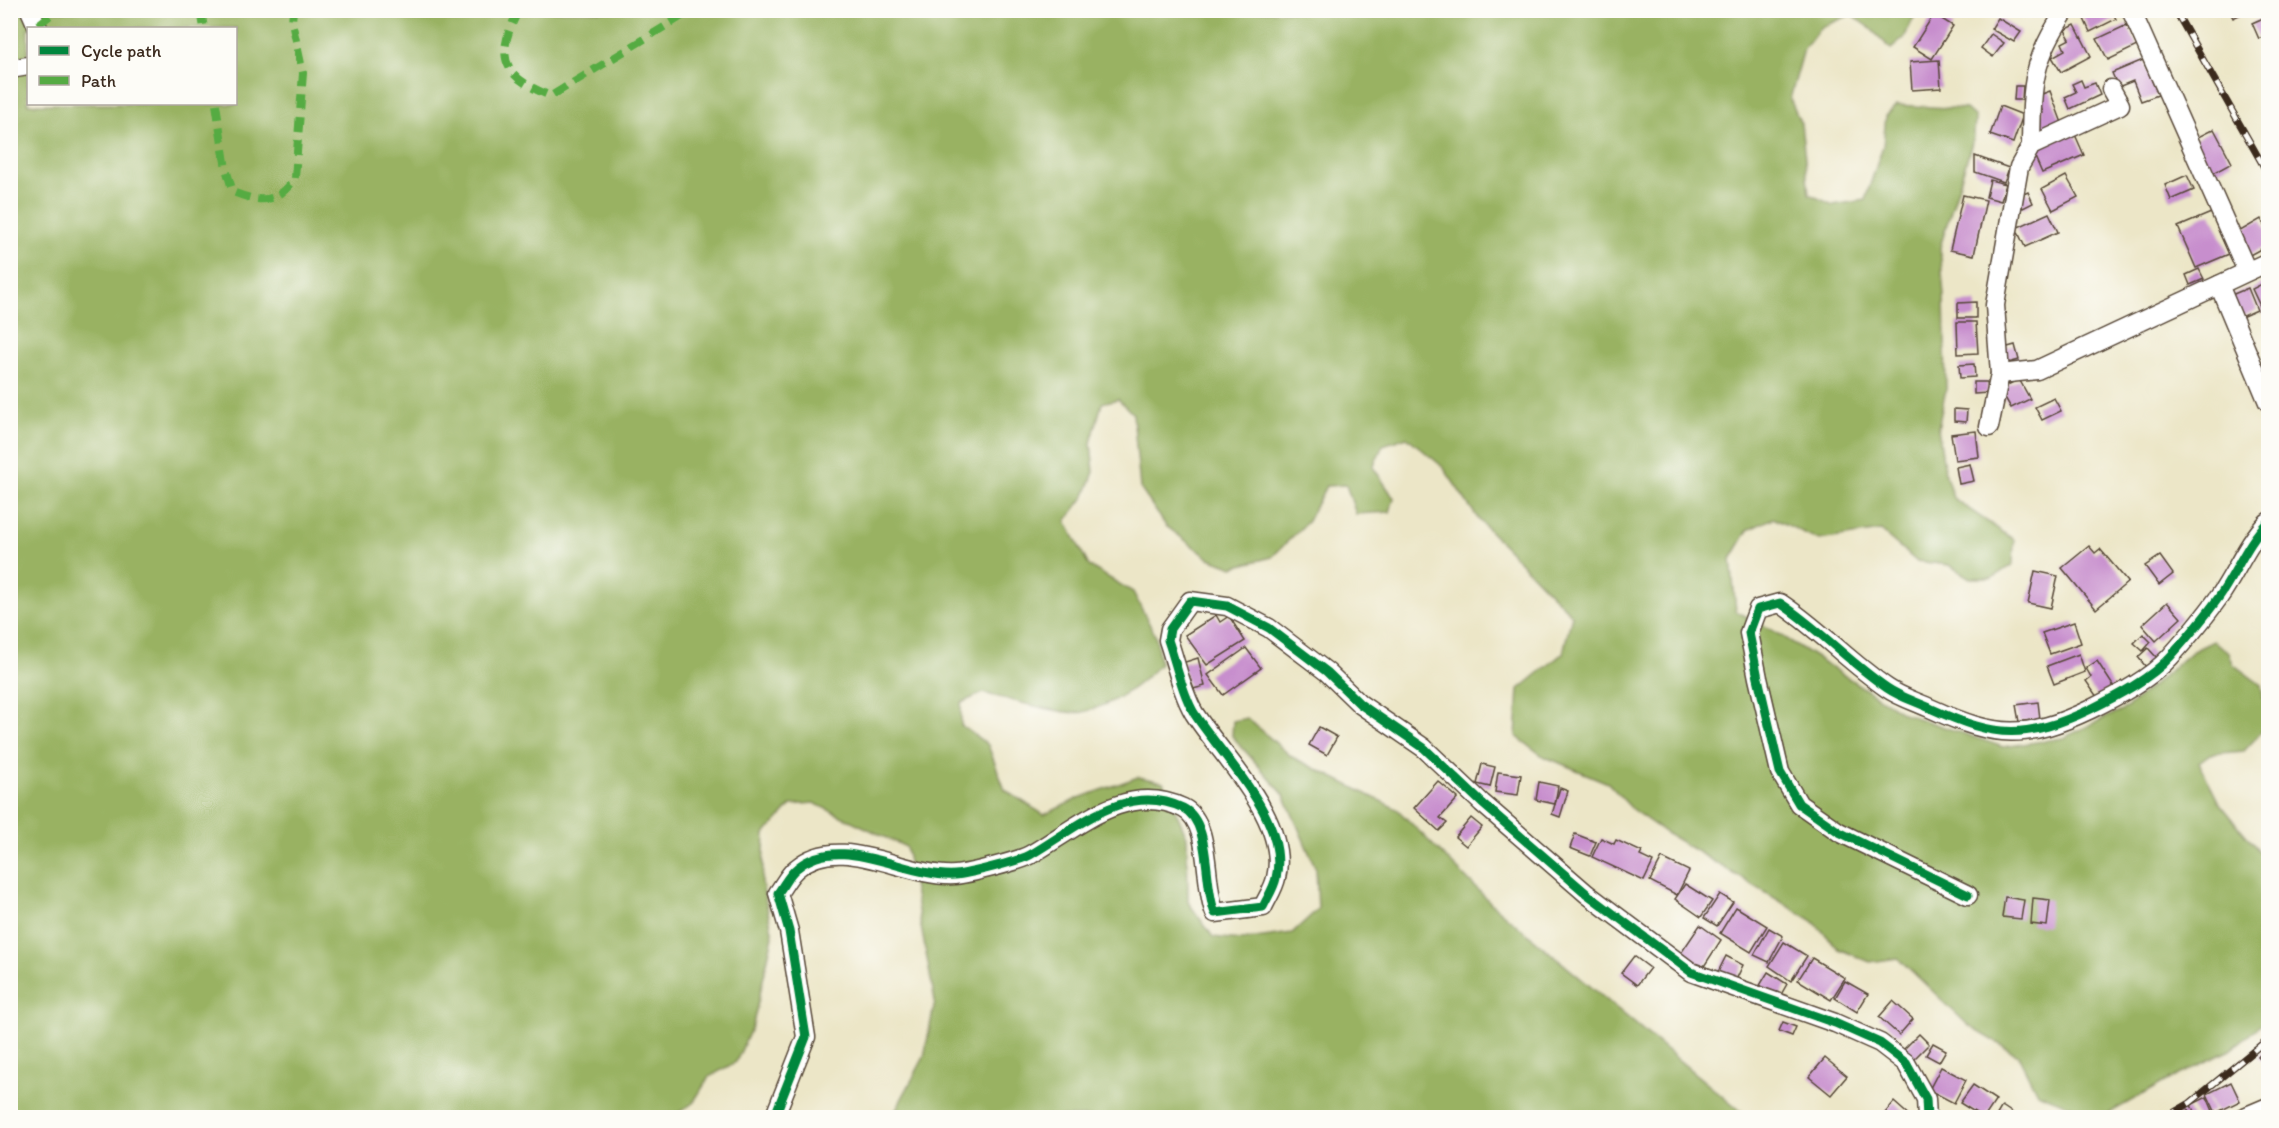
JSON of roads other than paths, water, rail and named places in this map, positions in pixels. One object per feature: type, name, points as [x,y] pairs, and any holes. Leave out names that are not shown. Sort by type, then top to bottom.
[{"type":"street","points":[[30,10],[38,27]]},
{"type":"street","points":[[1989,427],[2000,374],[1995,305],[2019,167],[2031,146],[2032,82],[2040,55],[2066,10]]},
{"type":"street","points":[[2131,10],[2247,271]]},
{"type":"street","points":[[10,69],[27,66]]},
{"type":"street","points":[[2031,146],[2120,105],[2111,89]]},
{"type":"street","points":[[2000,374],[2037,369],[2268,262]]},
{"type":"street","points":[[2219,285],[2268,402]]},
{"type":"street","points":[[1968,895],[1839,832],[1799,804],[1780,772],[1758,678],[1749,633],[1758,609],[1780,603],[1806,620],[1888,689],[1952,718],[1993,732],[2020,733],[2062,723],[2110,700],[2168,660],[2219,597],[2268,522]]},
{"type":"street","points":[[774,1118],[806,1037],[789,931],[778,893],[797,868],[826,852],[955,875],[1028,856],[1076,824],[1129,800],[1165,800],[1186,810],[1202,830],[1209,898],[1215,913],[1263,907],[1276,878],[1276,852],[1266,816],[1245,780],[1193,712],[1168,640],[1170,629],[1190,601],[1227,606],[1269,628],[1327,672],[1360,704],[1424,747],[1482,803],[1587,894],[1691,972],[1834,1023],[1880,1043],[1906,1062],[1926,1099],[1927,1118]]},
{"type":"street","points":[[2242,1118],[2268,1107]]},
{"type":"railway","points":[[2175,10],[2268,174]]},
{"type":"railway","points":[[2164,1118],[2190,1103],[2268,1039]]}]
